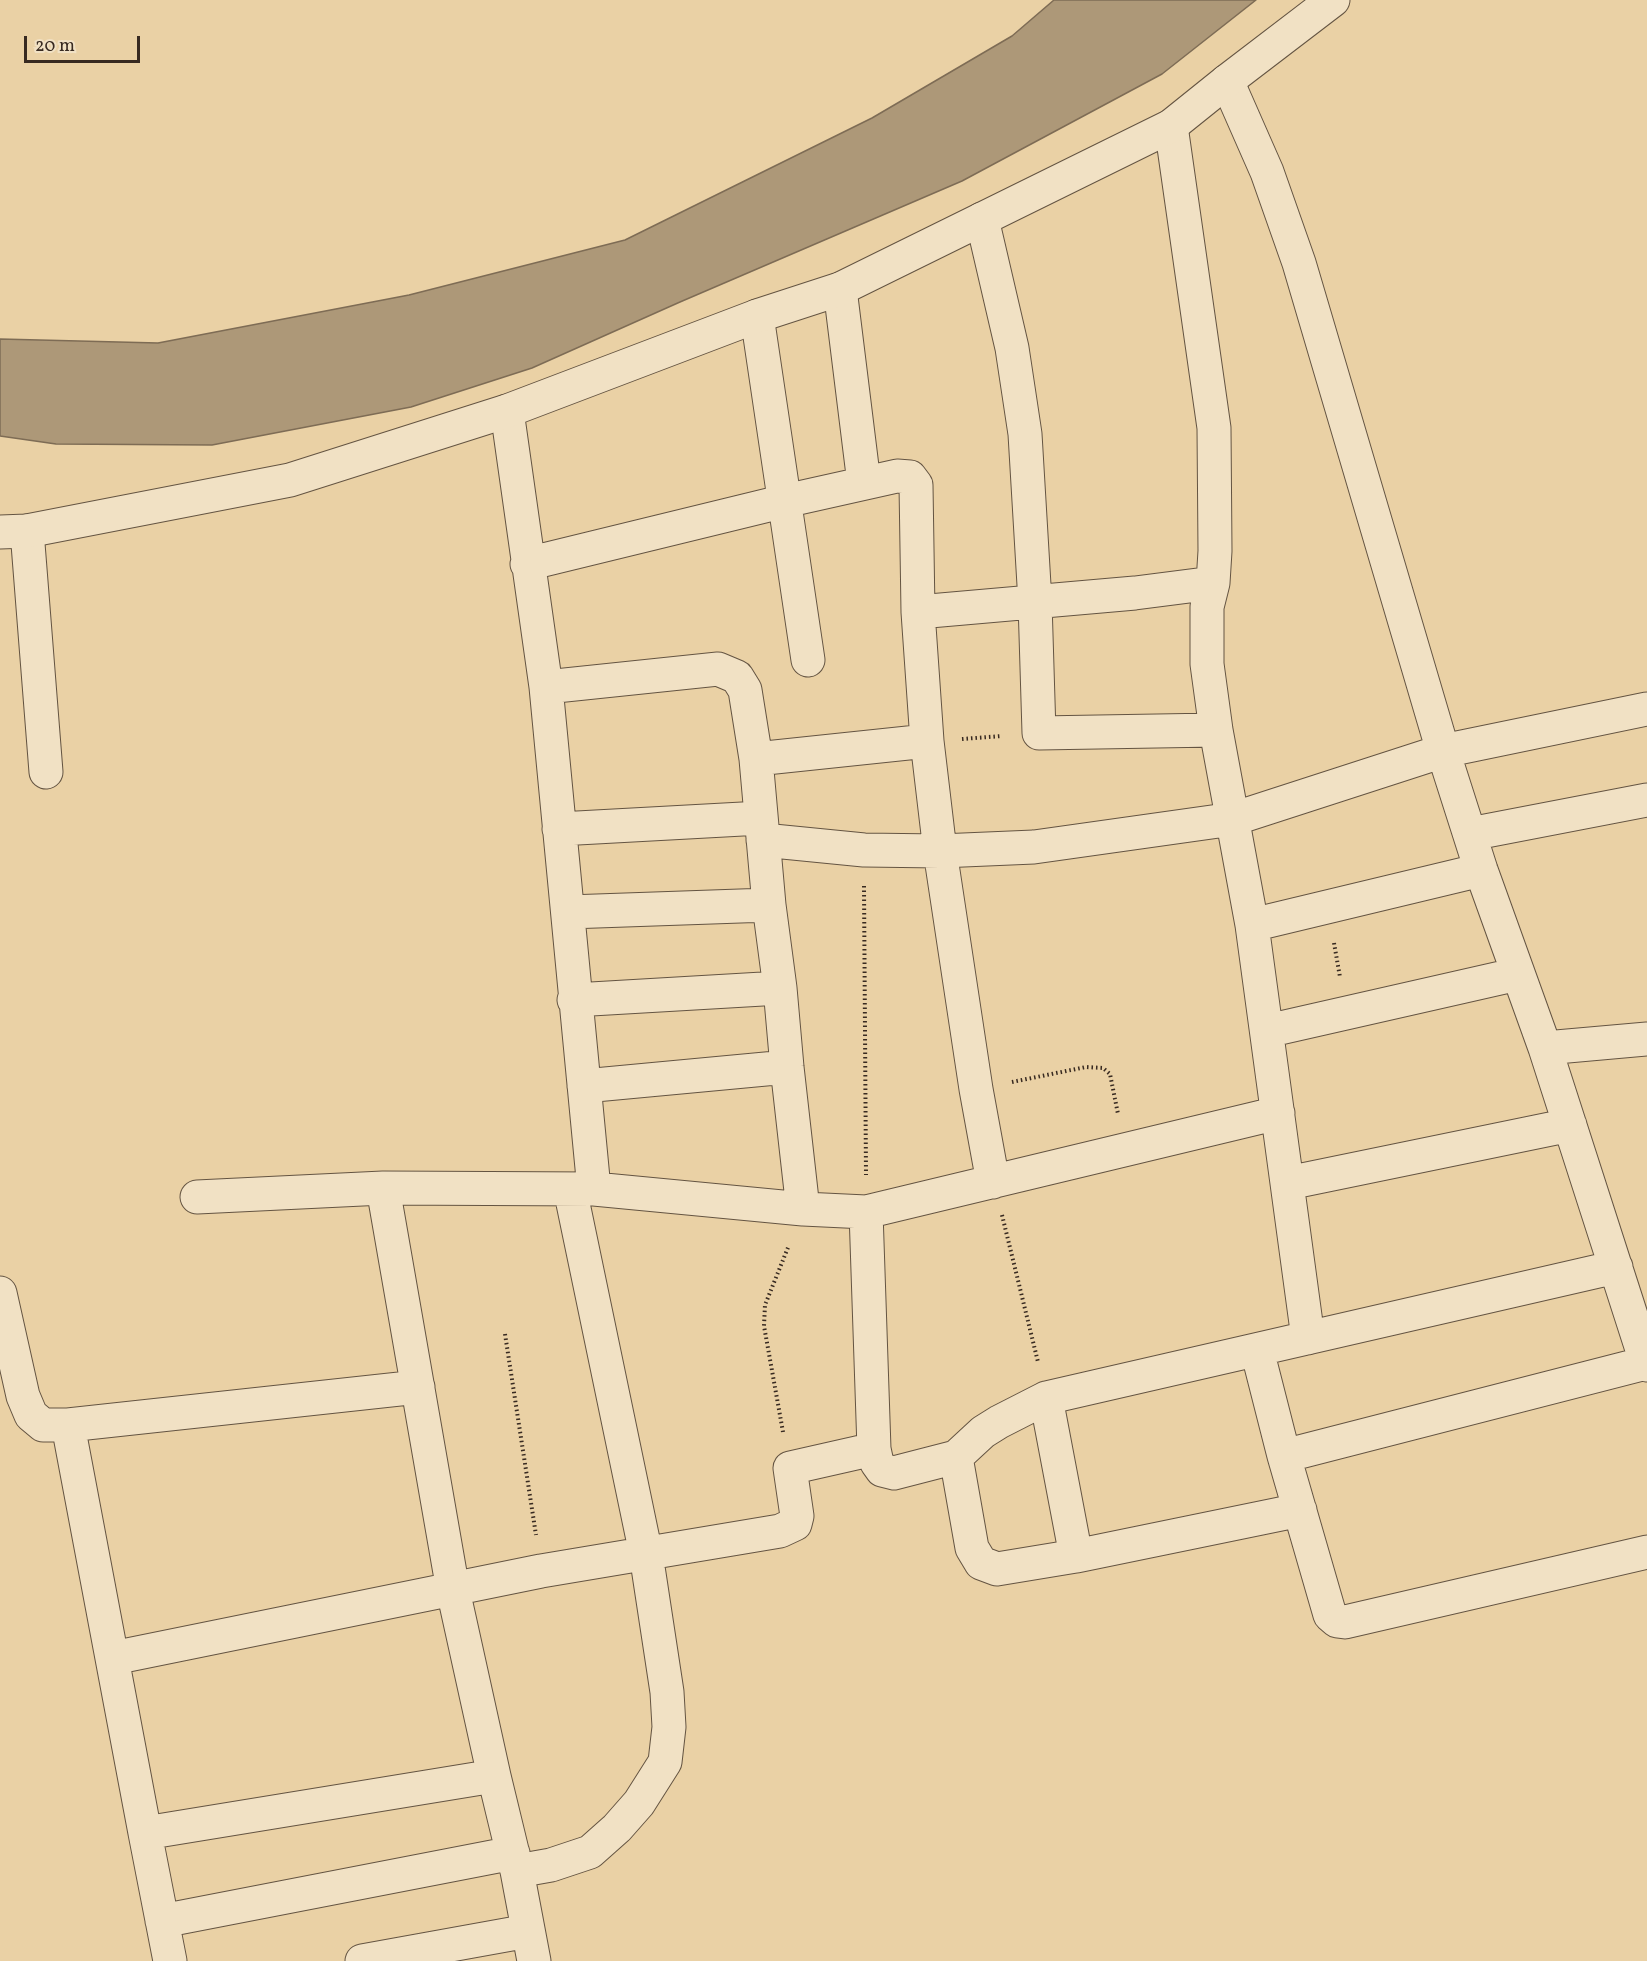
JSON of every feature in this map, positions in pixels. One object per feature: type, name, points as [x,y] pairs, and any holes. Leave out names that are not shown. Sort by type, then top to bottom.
[{"type":"street","points":[[46,772],[13,532],[290,480],[507,411],[757,316],[840,289],[1172,126],[1333,0]]},
{"type":"street","points":[[1227,81],[1267,172],[1299,263],[1443,751],[1481,870],[1545,1048],[1647,1364],[1284,1456]]},
{"type":"street","points":[[1172,126],[1214,428],[1215,551],[1213,583],[1207,607],[1207,664],[1216,730],[1252,925],[1308,1338]]},
{"type":"street","points":[[982,219],[1012,348],[1025,434],[1035,602],[1039,733],[1216,730]]},
{"type":"street","points":[[840,289],[864,483]]},
{"type":"street","points":[[757,316],[808,660]]},
{"type":"street","points":[[162,1921],[515,1862],[551,1865],[590,1852],[617,1828],[639,1803],[665,1762],[669,1727],[668,1692],[582,1189],[584,1086],[574,1000],[568,912],[546,687],[507,411]]},
{"type":"street","points":[[527,564],[864,483],[897,476],[910,477],[916,485],[918,612],[927,741],[940,851],[976,1089],[993,1182]]},
{"type":"street","points":[[918,612],[1135,593],[1213,583]]},
{"type":"street","points":[[546,687],[718,669],[737,677],[745,690],[756,759],[769,905],[803,1209]]},
{"type":"street","points":[[559,829],[762,829],[864,850],[940,851],[1034,847],[1233,819],[1443,751],[1647,709]]},
{"type":"street","points":[[756,759],[927,741]]},
{"type":"street","points":[[1470,834],[1647,800]]},
{"type":"street","points":[[1252,925],[1481,870]]},
{"type":"street","points":[[568,912],[769,905]]},
{"type":"street","points":[[1267,1031],[1518,974]]},
{"type":"street","points":[[574,1000],[780,988]]},
{"type":"street","points":[[1545,1048],[1647,1039]]},
{"type":"street","points":[[584,1086],[787,1067]]},
{"type":"street","points":[[197,1197],[383,1188],[582,1189],[803,1209],[866,1212],[1278,1113]]},
{"type":"street","points":[[1288,1183],[1570,1125]]},
{"type":"street","points":[[362,1961],[531,1946],[515,1862],[453,1590],[383,1188]]},
{"type":"street","points":[[866,1212],[874,1449],[877,1463],[882,1470],[894,1473],[956,1457],[983,1432],[1046,1398],[1616,1267]]},
{"type":"street","points":[[0,1293],[23,1396],[30,1414],[43,1425],[68,1425],[418,1387]]},
{"type":"street","points":[[1257,1350],[1284,1456],[1330,1615],[1337,1621],[1345,1622],[1647,1552]]},
{"type":"street","points":[[1046,1398],[1076,1556]]},
{"type":"street","points":[[68,1425],[170,1961]]},
{"type":"street","points":[[113,1658],[541,1571],[788,1528],[795,1524],[797,1516],[790,1468],[874,1449]]},
{"type":"street","points":[[956,1457],[972,1548],[981,1563],[997,1569],[1076,1556],[1300,1510]]},
{"type":"street","points":[[145,1833],[494,1776]]},
{"type":"path","points":[[927,741],[1039,733]]},
{"type":"path","points":[[864,850],[866,1212]]},
{"type":"path","points":[[1327,906],[1346,1014]]},
{"type":"path","points":[[976,1089],[1086,1067],[1103,1068],[1110,1074],[1124,1149]]},
{"type":"path","points":[[993,1182],[1046,1398]]},
{"type":"path","points":[[790,1468],[764,1326],[765,1305],[803,1209]]},
{"type":"path","points":[[504,1334],[541,1571]]},
{"type":"shaded area","points":[[1054,0],[1256,0],[1162,74],[962,181],[532,368],[411,407],[212,445],[56,444],[0,436],[0,339],[158,343],[409,295],[625,240],[872,118],[1012,36]]}]
